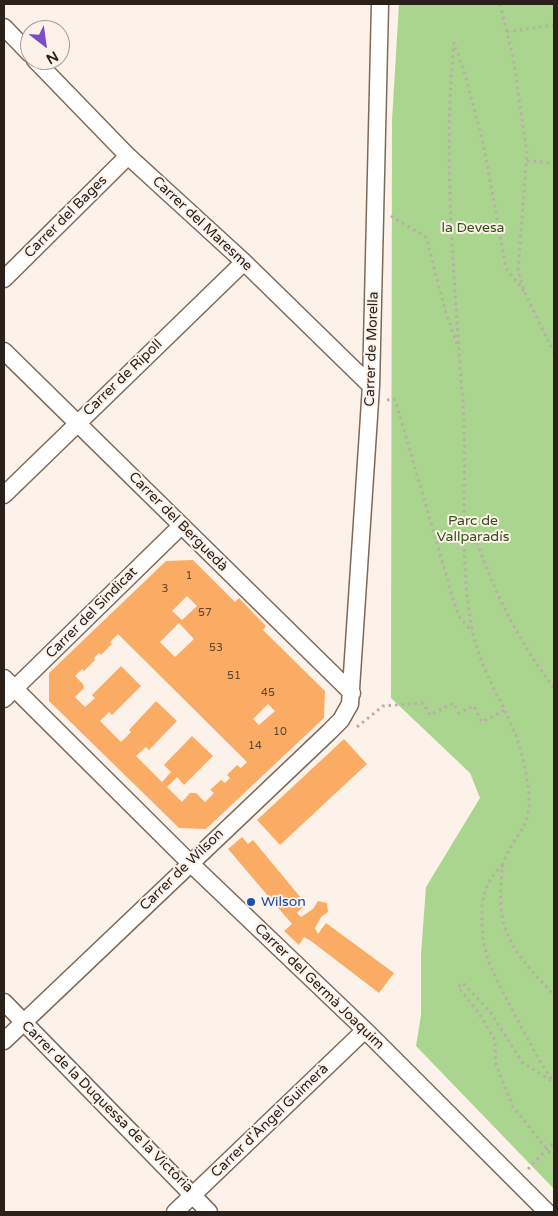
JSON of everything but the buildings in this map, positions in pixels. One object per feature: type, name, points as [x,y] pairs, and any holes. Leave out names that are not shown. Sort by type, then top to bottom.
[{"type":"street","name":"Carrer de Morella","points":[[352,694],[371,394],[380,4]]},
{"type":"street","points":[[4,27],[20,44]]},
{"type":"street","name":"Carrer del Maresme","points":[[45,70],[128,156],[244,262],[371,394]]},
{"type":"street","name":"Carrer del Bages","points":[[4,279],[128,156]]},
{"type":"street","name":"Carrer de Ripoll","points":[[4,495],[244,262]]},
{"type":"street","name":"Carrer del Berguedà","points":[[4,351],[352,694]]},
{"type":"street","name":"Carrer del Sindicat","points":[[7,689],[181,526]]},
{"type":"street","name":"Carrer del Germà Joaquim","points":[[7,689],[365,1030],[536,1209]]},
{"type":"street","name":"Carrer de Wilson","points":[[4,1040],[189,862],[329,732],[341,720],[350,704],[352,694]]},
{"type":"street","name":"Carrer de la Duquessa de la Victòria","points":[[4,1002],[209,1212]]},
{"type":"street","name":"Carrer d'Àngel Guimerà","points":[[175,1212],[365,1030]]},
{"type":"path","points":[[500,4],[521,104],[527,161],[518,270],[524,291],[554,354]]},
{"type":"path","points":[[507,32],[554,25]]},
{"type":"path","points":[[524,291],[506,268],[483,143],[466,74],[454,43],[448,124],[458,350],[464,431],[464,574],[472,632],[482,665],[505,710],[519,744],[530,801],[525,825],[503,865],[490,879],[482,904],[481,935],[484,950],[498,983],[529,1044],[554,1082]]},
{"type":"path","points":[[527,161],[554,163]]},
{"type":"path","points":[[376,208],[426,237],[446,314],[458,350]]},
{"type":"path","points":[[371,394],[394,399],[454,602],[459,616],[472,632]]},
{"type":"path","points":[[475,536],[492,582],[510,621],[534,662],[554,688]]},
{"type":"path","points":[[329,732],[356,727],[383,706],[423,703],[430,714],[453,703],[459,713],[474,706],[482,722],[505,710]]},
{"type":"path","points":[[503,865],[501,892],[503,924],[513,946],[554,995]]},
{"type":"path","points":[[549,1151],[513,1107],[496,1065],[495,1040],[478,1012],[458,987],[462,984],[492,1013],[522,1062],[554,1082]]},
{"type":"path","points":[[528,1169],[549,1151],[554,1142]]},
{"type":"green space","name":"Parc de Vallparadís","points":[[399,4],[554,4],[554,1189],[416,1046],[421,1015],[421,954],[426,887],[480,798],[470,773],[391,698],[392,120]]},
{"type":"place","name":"Wilson","points":[[251,902]]},
{"type":"park label","name":"la Devesa","points":[[473,228]]}]
